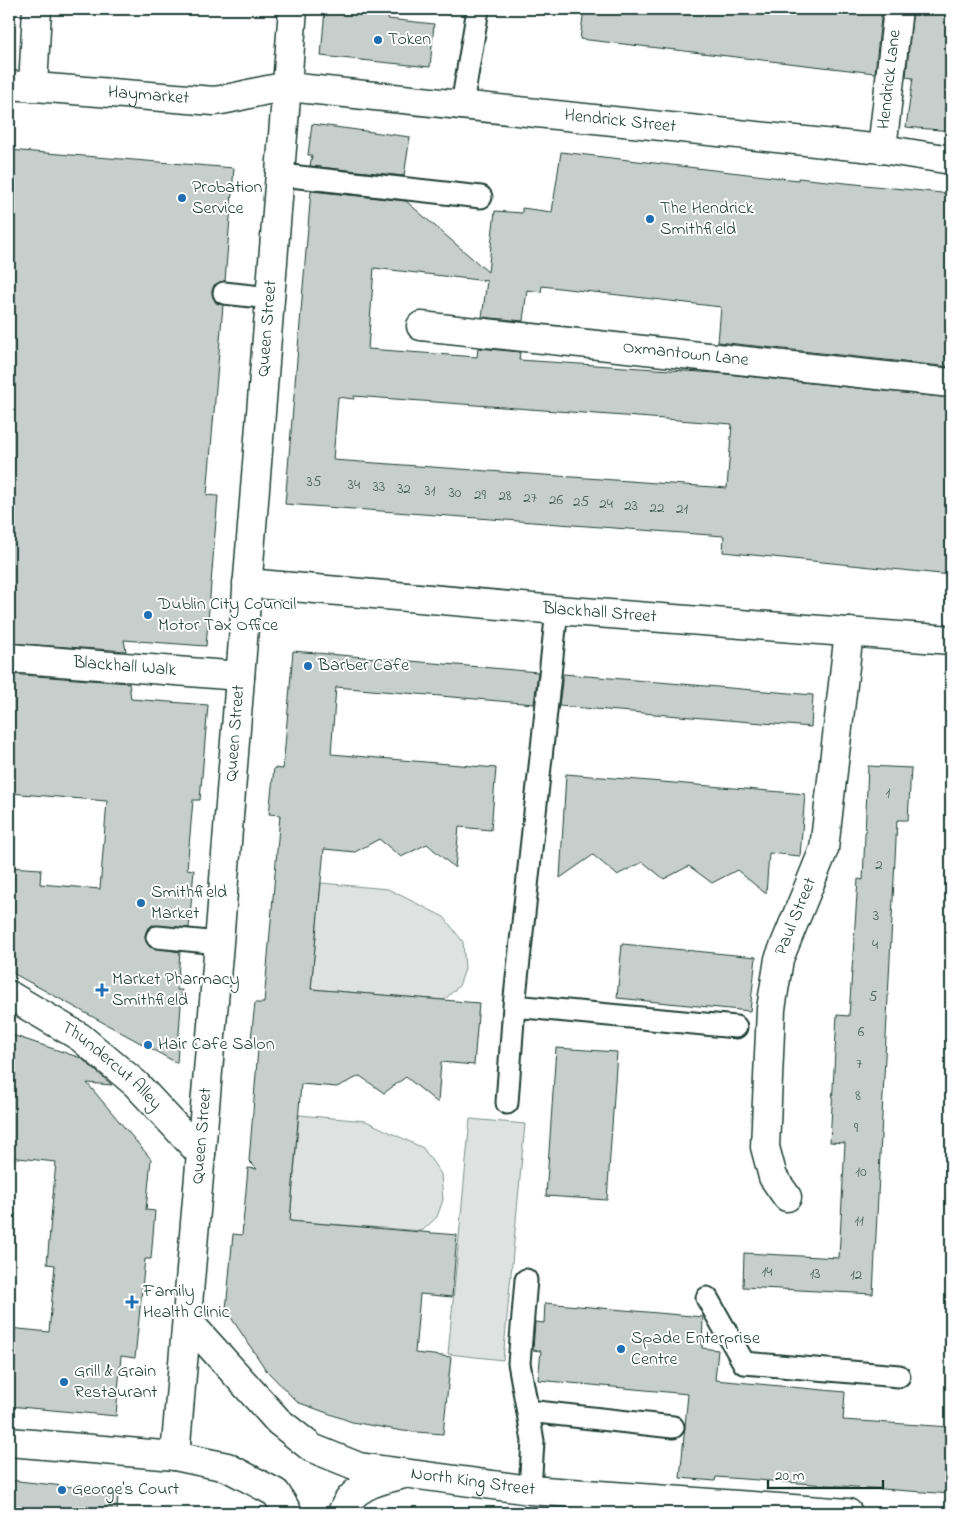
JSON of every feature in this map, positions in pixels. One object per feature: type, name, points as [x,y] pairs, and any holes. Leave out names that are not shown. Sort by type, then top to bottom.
[{"type":"street","points":[[21,86],[37,9]]},
{"type":"street","name":"Queen Street","points":[[175,1456],[219,943],[293,9]]},
{"type":"street","name":"Hendrick Lane","points":[[882,149],[898,9]]},
{"type":"street","name":"Haymarket","points":[[21,86],[214,101],[238,99],[265,89],[288,87]]},
{"type":"street","name":"Hendrick Street","points":[[288,87],[882,149],[951,160]]},
{"type":"street","name":"Oxmantown Lane","points":[[420,326],[951,383]]},
{"type":"street","name":"Blackhall Street","points":[[247,583],[557,610],[951,640]]},
{"type":"street","name":"Paul Street","points":[[787,1198],[772,1177],[765,1147],[771,1010],[779,959],[824,849],[849,632]]},
{"type":"street","name":"Blackhall Walk","points":[[9,658],[240,676]]},
{"type":"street","name":"Thundercut Alley","points":[[9,995],[87,1043],[136,1084],[201,1154]]},
{"type":"street","name":"North King Street","points":[[187,1320],[278,1421],[312,1448],[359,1467],[401,1475],[530,1490],[848,1513]]},
{"type":"street","points":[[9,1442],[175,1456],[227,1467],[276,1493],[288,1513]]},
{"type":"street","points":[[342,1513],[347,1500],[369,1483],[401,1475]]},
{"type":"lane","points":[[462,105],[478,9]]},
{"type":"lane","points":[[281,175],[481,197]]},
{"type":"lane","points":[[224,293],[270,298]]},
{"type":"lane","points":[[507,1103],[514,1006],[557,610]]},
{"type":"lane","points":[[157,937],[219,943]]},
{"type":"lane","points":[[514,1006],[736,1027]]},
{"type":"lane","points":[[526,1280],[519,1363],[534,1441],[530,1490]]},
{"type":"lane","points":[[707,1298],[744,1363],[899,1376]]},
{"type":"lane","points":[[528,1411],[673,1427]]},
{"type":"shaded area","points":[[321,883],[388,889],[444,917],[463,942],[465,969],[459,986],[444,1000],[311,989]]},
{"type":"shaded area","points":[[299,1115],[366,1121],[423,1148],[441,1174],[443,1200],[437,1217],[422,1231],[290,1221]]},
{"type":"shaded area","points":[[470,1119],[525,1124],[503,1360],[448,1354]]},
{"type":"building","name":"Token","points":[[325,9],[389,9],[388,19],[434,24],[430,67],[321,56]]},
{"type":"building","points":[[584,9],[882,9],[875,73],[580,39]]},
{"type":"building","points":[[913,9],[951,9],[951,131],[906,127],[913,78],[906,77]]},
{"type":"building","points":[[312,124],[410,137],[404,176],[310,166],[312,155],[308,155]]},
{"type":"building","points":[[9,150],[234,168],[225,281],[214,285],[212,292],[216,303],[223,305],[207,495],[218,496],[206,646],[124,640],[126,651],[9,643]]},
{"type":"building","points":[[561,152],[798,180],[798,178],[951,194],[951,367],[718,342],[721,307],[542,286],[541,292],[527,290],[523,321],[482,317],[487,281],[374,268],[368,349],[477,357],[478,348],[520,352],[519,360],[716,373],[951,398],[951,575],[723,552],[724,536],[285,504],[311,191],[406,201],[488,272],[495,211],[522,213],[522,208],[552,212]],"holes":[[[354,396],[732,424],[727,488],[333,460],[338,397],[354,399]]]},
{"type":"building","points":[[293,651],[538,672],[534,704],[336,687],[331,754],[496,768],[491,830],[459,827],[455,868],[427,844],[401,857],[379,839],[355,852],[324,849],[311,989],[479,1003],[474,1065],[441,1062],[438,1103],[406,1077],[384,1093],[360,1076],[337,1087],[301,1084],[290,1221],[457,1235],[452,1297],[420,1294],[415,1353],[451,1357],[443,1434],[403,1431],[352,1422],[297,1402],[266,1370],[226,1310],[233,1234],[242,1235],[248,1168],[257,1169],[249,1161],[258,1049],[250,1048],[255,1003],[264,1003],[280,815],[269,814],[274,768],[283,769]]},
{"type":"building","name":"Smithfield Market","points":[[9,674],[129,683],[131,699],[208,705],[200,800],[193,800],[187,869],[194,870],[189,928],[152,925],[147,930],[145,936],[150,947],[180,952],[177,990],[182,990],[177,1063],[9,971],[9,867],[41,869],[40,884],[100,889],[107,801],[9,793]]},
{"type":"building","points":[[563,674],[813,695],[811,727],[559,706]]},
{"type":"building","points":[[868,766],[911,768],[908,820],[897,820],[873,1294],[743,1287],[744,1253],[839,1258],[845,1143],[830,1142],[837,1015],[849,1016],[858,879],[863,880]]},
{"type":"building","points":[[566,774],[805,794],[800,856],[769,853],[766,894],[737,870],[712,883],[689,866],[664,879],[643,862],[617,875],[593,855],[560,878]]},
{"type":"building","points":[[622,944],[756,957],[750,1011],[617,998]]},
{"type":"building","points":[[9,1034],[81,1058],[112,1085],[87,1083],[151,1159],[146,1210],[155,1211],[151,1259],[145,1259],[135,1358],[121,1356],[116,1416],[9,1406],[9,1328],[49,1332],[55,1265],[47,1264],[56,1162],[9,1157]]},
{"type":"building","points":[[556,1048],[617,1052],[607,1200],[546,1196]]},
{"type":"building","points":[[545,1303],[703,1317],[702,1348],[718,1350],[715,1380],[845,1392],[843,1420],[951,1427],[951,1494],[716,1477],[715,1481],[680,1478],[688,1394],[538,1380],[541,1351],[533,1350],[535,1322],[544,1323]]},
{"type":"building","name":"George's Court","points":[[9,1480],[118,1492],[117,1513],[9,1513]]},
{"type":"place","name":"Token","points":[[378,40]]},
{"type":"place","name":"Probation Service","points":[[182,198]]},
{"type":"place","name":"The Hendrick Smithfield","points":[[650,219]]},
{"type":"place","name":"Dublin City Council Motor Tax Office","points":[[148,615]]},
{"type":"place","name":"Barber Cafe","points":[[308,666]]},
{"type":"place","name":"Smithfield Market","points":[[141,903]]},
{"type":"place","name":"Market Pharmacy Smithfield","points":[[102,990]]},
{"type":"place","name":"Hair Cafe Salon","points":[[148,1045]]},
{"type":"place","name":"Family Health Clinic","points":[[132,1302]]},
{"type":"place","name":"Spade Enterprise Centre","points":[[621,1349]]},
{"type":"place","name":"Grill & Grain Restaurant","points":[[64,1382]]},
{"type":"place","name":"George's Court","points":[[62,1490]]}]
